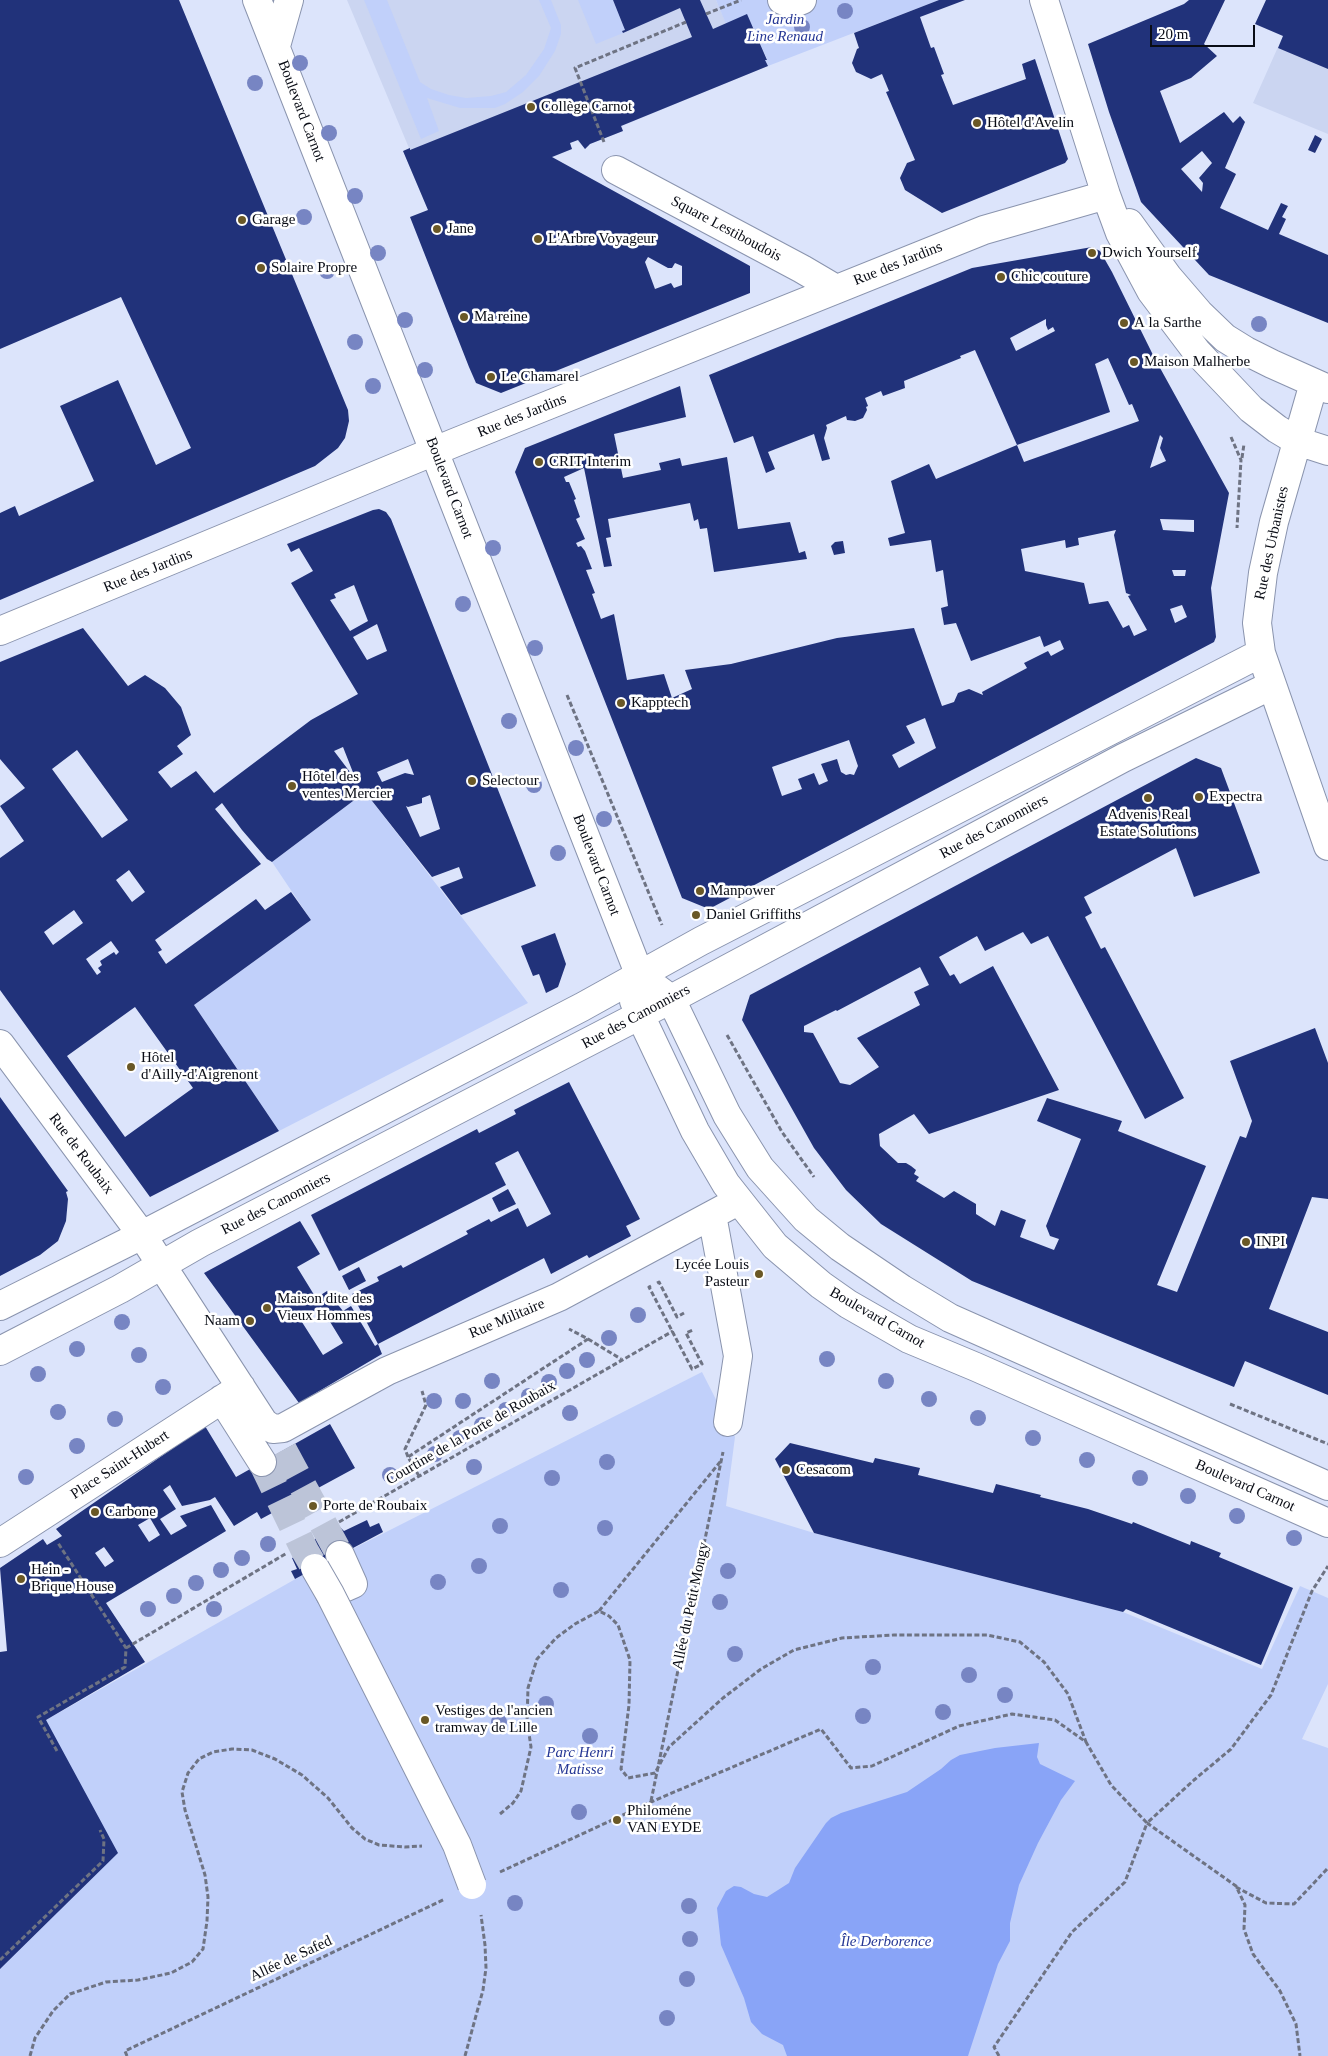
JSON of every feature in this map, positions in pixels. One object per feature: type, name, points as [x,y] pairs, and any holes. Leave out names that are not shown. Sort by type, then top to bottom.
[{"type":"street","name":"Boulevard Carnot","points":[[257,0],[640,976],[634,1001],[694,1131],[726,1184],[756,1225],[792,1262],[848,1304],[909,1339],[1328,1523]]},
{"type":"street","points":[[276,46],[289,0]]},
{"type":"street","points":[[782,0],[792,4],[802,0]]},
{"type":"street","points":[[1044,0],[1106,195],[1130,255],[1170,317],[1197,352],[1243,401],[1272,425],[1297,441],[1328,451]]},
{"type":"street","name":"Square Lestiboudois","points":[[616,170],[836,289]]},
{"type":"street","points":[[1106,195],[1138,234],[1168,277],[1210,325],[1246,351],[1321,386]]},
{"type":"street","name":"Rue des Jardins","points":[[0,631],[435,451],[984,230],[1106,195]]},
{"type":"street","name":"Rue des Urbanistes","points":[[1321,386],[1297,441],[1274,522],[1262,573],[1257,623],[1261,653],[1328,846]]},
{"type":"street","points":[[0,1306],[142,1235],[1027,772],[1261,653]]},
{"type":"street","name":"Rue des Canonniers","points":[[0,1350],[120,1289],[160,1265],[640,1015],[1123,758],[1272,685]]},
{"type":"street","points":[[640,976],[670,999],[727,1115],[760,1168],[790,1203],[840,1247],[910,1294],[950,1318],[1328,1486]]},
{"type":"street","name":"Rue de Roubaix","points":[[0,1044],[142,1235],[160,1265]]},
{"type":"street","name":"Rue Militaire","points":[[232,1393],[264,1423],[274,1446],[283,1428],[387,1371],[559,1297],[738,1201]]},
{"type":"street","points":[[712,1216],[738,1356],[728,1422]]},
{"type":"street","points":[[160,1265],[232,1393]]},
{"type":"street","name":"Place Saint-Hubert","points":[[0,1544],[232,1393]]},
{"type":"street","points":[[330,1594],[354,1584],[340,1555]]},
{"type":"street","points":[[315,1568],[457,1845],[472,1886]]},
{"type":"path","points":[[706,14],[741,0]]},
{"type":"path","points":[[616,170],[575,68],[686,22]]},
{"type":"path","points":[[1229,434],[1242,460],[1236,537]]},
{"type":"path","points":[[563,686],[675,956]]},
{"type":"path","points":[[723,1029],[782,1132],[818,1182]]},
{"type":"path","points":[[659,1282],[677,1317],[684,1313]]},
{"type":"path","points":[[649,1287],[692,1369],[702,1364],[686,1333],[693,1330]]},
{"type":"path","points":[[561,1332],[570,1328],[622,1360]]},
{"type":"path","name":"Courtine de la Porte de Roubaix","points":[[335,1524],[673,1331]]},
{"type":"path","points":[[408,1456],[588,1339]]},
{"type":"path","points":[[413,1392],[421,1389],[426,1405],[405,1449],[419,1476]]},
{"type":"path","points":[[1227,1403],[1328,1444]]},
{"type":"path","name":"Allée du Petit Mongy","points":[[651,1802],[655,1773],[722,1460],[728,1422]]},
{"type":"path","points":[[500,1814],[513,1802],[521,1791],[531,1747],[527,1720],[528,1688],[537,1659],[556,1638],[599,1610],[722,1460]]},
{"type":"path","points":[[55,1540],[126,1648],[125,1667],[38,1717],[58,1751]]},
{"type":"path","points":[[126,1648],[293,1549]]},
{"type":"path","points":[[999,2056],[994,2046],[1072,1932],[1125,1882],[1147,1823],[1231,1749],[1271,1695],[1312,1591],[1328,1566]]},
{"type":"path","points":[[599,1610],[618,1625],[630,1660],[629,1705],[621,1769],[628,1778],[655,1773],[669,1747],[723,1698],[761,1669],[794,1650],[851,1638],[894,1635],[987,1635],[1020,1642],[1044,1662],[1068,1694],[1086,1742],[1111,1785],[1147,1823],[1236,1886],[1266,1903],[1294,1904],[1328,1868]]},
{"type":"path","points":[[465,2056],[478,2015],[486,1968],[483,1923],[472,1886],[651,1802],[822,1729],[851,1768],[872,1766],[959,1726],[1012,1714],[1056,1720],[1086,1742]]},
{"type":"path","points":[[30,2056],[35,2038],[53,2011],[70,1994],[106,1982],[138,1980],[171,1973],[192,1962],[203,1949],[207,1921],[205,1875],[185,1810],[182,1792],[188,1773],[199,1759],[213,1752],[232,1749],[252,1750],[275,1759],[302,1775],[328,1798],[352,1828],[365,1839],[379,1845],[430,1846]]},
{"type":"path","points":[[0,1960],[103,1860],[104,1839],[100,1830]]},
{"type":"path","name":"Allée de Safed","points":[[127,2056],[125,2051],[472,1886]]},
{"type":"path","points":[[1236,1886],[1245,1905],[1244,1929],[1253,1954],[1280,1991],[1296,2024],[1300,2056]]},
{"type":"shaded area","name":"Collège Carnot","points":[[347,0],[716,0],[726,23],[747,14],[768,66],[622,126],[623,131],[590,144],[585,149],[577,140],[570,143],[572,149],[428,210],[403,151],[409,148]]},
{"type":"shaded area","points":[[1299,0],[1328,0],[1328,134],[1253,103]]},
{"type":"green space","points":[[364,0],[387,0],[420,82],[431,89],[466,98],[491,96],[506,92],[526,75],[544,49],[551,28],[539,0],[551,0],[561,25],[561,34],[555,51],[539,76],[523,92],[505,104],[495,108],[460,108],[427,98],[439,131],[421,139]]},
{"type":"green space","points":[[578,0],[613,0],[625,30],[622,31],[623,33],[596,44]]},
{"type":"green space","name":"Jardin Line Renaud","points":[[716,0],[939,0],[768,66],[765,60],[767,59],[747,15],[726,24]]},
{"type":"green space","points":[[365,792],[528,1003],[279,1131],[194,1005],[311,920],[272,862]]},
{"type":"green space","name":"Parc Henri Matisse","points":[[702,1372],[735,1437],[726,1506],[814,1533],[1123,1612],[1262,1669],[1300,1586],[1328,1598],[1328,1684],[1302,1739],[1328,1748],[1328,2056],[0,2056],[0,1969],[46,1720],[315,1568]]},
{"type":"green space","name":"Île Derborence","points":[[1039,1743],[1037,1757],[1040,1764],[1075,1781],[1061,1800],[1038,1843],[1019,1885],[1010,1923],[1010,1941],[998,1964],[968,2056],[787,2056],[783,2045],[762,2034],[751,2022],[744,1998],[721,1945],[717,1908],[726,1891],[734,1886],[741,1887],[754,1894],[767,1897],[789,1883],[795,1868],[831,1818],[907,1792],[960,1755],[995,1748]]},
{"type":"building","points":[[0,0],[179,0],[348,410],[349,421],[345,438],[338,448],[315,466],[0,600],[0,513],[15,506],[19,516],[94,481],[60,406],[118,380],[156,465],[191,448],[121,297],[0,349]]},
{"type":"building","points":[[613,0],[700,0],[713,29],[747,14],[768,66],[621,126],[623,131],[590,144],[585,149],[578,140],[570,143],[572,149],[552,157],[750,266],[750,293],[501,393],[476,383],[469,367],[410,217],[428,210],[403,151],[410,148],[410,150],[692,37],[680,8],[623,33],[622,31],[625,30]],"holes":[[[648,257],[668,268],[672,268],[675,263],[682,266],[682,285],[674,288],[671,283],[655,289],[645,262]]]},
{"type":"building","name":"Hôtel d'Avelin","points":[[939,0],[965,0],[920,17],[931,48],[934,47],[944,74],[941,75],[953,105],[1026,79],[1022,64],[1035,59],[1068,159],[1065,163],[942,213],[905,190],[900,178],[907,163],[915,160],[886,92],[889,91],[882,74],[871,79],[856,72],[852,63],[859,48],[854,33]]},
{"type":"building","points":[[1189,0],[1225,0],[1204,44],[1217,56],[1191,78],[1160,91],[1180,143],[1224,112],[1233,123],[1240,116],[1245,122],[1225,168],[1236,174],[1220,208],[1268,230],[1281,203],[1288,206],[1282,217],[1286,219],[1279,234],[1328,255],[1328,323],[1209,275],[1141,202],[1109,112],[1088,44],[1184,4]],"holes":[[[1202,151],[1212,163],[1199,178],[1203,183],[1202,192],[1181,169]]]},
{"type":"building","points":[[1266,0],[1328,0],[1328,69],[1278,48],[1283,36],[1255,24]]},
{"type":"building","points":[[1315,135],[1322,139],[1315,153],[1308,150]]},
{"type":"building","points":[[1092,247],[1100,251],[1154,357],[1229,493],[1211,588],[1216,637],[1214,642],[709,909],[682,898],[515,472],[525,448],[680,386],[686,417],[614,434],[623,478],[661,470],[659,463],[680,458],[682,466],[727,457],[738,529],[790,522],[799,553],[805,551],[807,559],[714,572],[707,528],[700,529],[698,519],[694,521],[690,503],[608,519],[611,537],[606,538],[612,566],[604,567],[584,468],[564,477],[566,482],[569,482],[576,499],[574,500],[580,517],[576,519],[585,539],[576,543],[578,547],[581,546],[585,551],[592,569],[586,570],[595,593],[592,594],[601,619],[614,614],[627,680],[664,674],[672,698],[692,689],[685,670],[731,664],[837,638],[914,628],[942,706],[954,702],[958,693],[969,689],[983,695],[982,692],[1027,668],[1024,663],[1048,651],[1051,656],[1064,649],[1060,640],[1044,647],[1040,636],[971,661],[956,623],[944,625],[941,608],[948,606],[943,570],[936,572],[931,540],[890,546],[888,538],[905,533],[891,481],[929,464],[936,479],[1017,445],[975,350],[960,356],[961,358],[904,381],[905,388],[883,396],[881,391],[865,398],[868,406],[863,418],[855,421],[847,420],[846,416],[826,425],[824,438],[830,459],[822,461],[814,434],[768,452],[775,469],[766,473],[753,436],[734,443],[709,375],[972,268]],"holes":[[[1046,319],[1048,330],[1053,327],[1055,331],[1016,351],[1010,338]],[[1108,358],[1129,405],[1132,404],[1139,421],[1024,462],[1017,445],[1110,412],[1095,364]],[[1160,435],[1163,438],[1160,448],[1166,461],[1150,468]],[[1160,519],[1194,520],[1194,532],[1163,530]],[[1116,530],[1114,535],[1126,593],[1131,595],[1128,596],[1147,630],[1134,636],[1129,625],[1123,628],[1108,601],[1089,604],[1084,583],[1025,571],[1021,549],[1065,540],[1066,548],[1079,545],[1078,538]],[[1172,570],[1186,570],[1185,576],[1174,576]],[[1182,605],[1187,617],[1175,623],[1170,609]],[[925,718],[936,748],[899,768],[892,755],[915,743],[906,726]],[[849,740],[858,766],[854,775],[846,775],[841,772],[837,759],[821,764],[828,781],[819,785],[814,773],[798,779],[802,789],[782,796],[772,767]]]},
{"type":"building","points":[[379,509],[386,512],[391,519],[536,886],[461,915],[440,887],[463,878],[459,867],[432,877],[365,792],[272,862],[267,859],[242,830],[222,803],[215,809],[261,864],[155,940],[162,950],[158,952],[166,964],[256,899],[265,910],[291,892],[311,920],[194,1005],[279,1131],[150,1197],[0,990],[0,858],[24,841],[0,806],[25,788],[0,759],[0,662],[83,628],[128,686],[145,675],[165,688],[181,707],[191,735],[177,746],[183,754],[158,772],[171,788],[196,771],[214,793],[311,720],[358,694],[291,583],[313,571],[299,548],[291,552],[287,544]],"holes":[[[354,585],[368,621],[350,631],[330,600],[336,598],[334,594]],[[377,624],[387,651],[367,660],[353,637]],[[343,747],[356,780],[334,751]],[[77,750],[128,820],[102,838],[52,769]],[[408,759],[414,775],[405,773],[382,782],[377,772]],[[430,795],[440,829],[420,837],[406,806],[422,803],[422,798]],[[129,870],[145,892],[132,902],[116,880]],[[74,910],[83,923],[53,945],[44,932]],[[111,941],[119,952],[116,955],[114,952],[100,961],[102,965],[98,968],[101,972],[97,975],[86,959]],[[135,1007],[193,1088],[125,1137],[67,1056]]]},
{"type":"building","points":[[843,541],[845,553],[834,555],[831,546],[835,542]]},
{"type":"building","points":[[1196,758],[1221,768],[1260,873],[1194,897],[1176,848],[1084,897],[1092,913],[1085,917],[1101,949],[1105,947],[1184,1098],[1145,1119],[1048,936],[1031,944],[1023,932],[985,951],[977,936],[939,957],[950,976],[954,974],[960,984],[993,966],[1059,1090],[929,1134],[914,1114],[879,1134],[880,1146],[898,1163],[906,1163],[916,1170],[914,1174],[919,1177],[916,1181],[944,1198],[954,1191],[976,1204],[976,1214],[995,1226],[1001,1210],[1026,1220],[1020,1237],[1054,1250],[1059,1239],[1050,1236],[1046,1226],[1081,1139],[1037,1121],[1047,1098],[1122,1121],[1118,1131],[1206,1166],[1157,1285],[1177,1292],[1240,1136],[1246,1138],[1252,1121],[1230,1061],[1315,1028],[1328,1063],[1328,1199],[1312,1197],[1269,1309],[1328,1332],[1328,1395],[1245,1361],[1234,1387],[972,1281],[881,1224],[846,1190],[814,1148],[742,1020],[750,995]],"holes":[[[920,967],[929,985],[914,992],[920,1005],[857,1038],[879,1067],[850,1085],[840,1083],[813,1033],[804,1032],[804,1026],[837,1011]]]},
{"type":"building","points":[[555,933],[566,964],[558,987],[546,993],[539,974],[533,976],[521,946]]},
{"type":"building","points":[[569,1082],[640,1219],[626,1226],[631,1236],[589,1258],[587,1255],[551,1274],[544,1258],[378,1344],[352,1294],[379,1281],[377,1277],[401,1265],[403,1268],[468,1234],[466,1231],[489,1219],[491,1222],[518,1208],[527,1227],[551,1214],[518,1151],[495,1163],[506,1185],[339,1271],[311,1215],[477,1129],[479,1133],[516,1114],[514,1110]]},
{"type":"building","points":[[0,1097],[68,1191],[66,1192],[68,1199],[66,1221],[58,1241],[40,1255],[0,1276]]},
{"type":"building","points":[[508,1189],[516,1204],[499,1212],[492,1198]]},
{"type":"building","points":[[300,1221],[320,1254],[297,1267],[316,1298],[327,1291],[343,1311],[351,1306],[375,1346],[378,1344],[382,1354],[299,1403],[204,1273]],"holes":[[[321,1307],[343,1343],[323,1355],[300,1319]]]},
{"type":"building","points":[[359,1267],[366,1281],[349,1290],[342,1276]]},
{"type":"building","points":[[330,1424],[355,1468],[261,1519],[257,1512],[234,1526],[215,1497],[210,1500],[182,1506],[170,1485],[163,1490],[176,1509],[160,1519],[171,1535],[187,1526],[180,1516],[211,1505],[226,1531],[106,1603],[145,1662],[46,1720],[118,1853],[0,1969],[0,1652],[7,1651],[0,1568],[43,1539],[47,1545],[62,1536],[56,1529],[205,1426],[236,1477]],"holes":[[[150,1518],[160,1535],[149,1542],[138,1525]],[[104,1547],[114,1561],[105,1567],[95,1553]]]},
{"type":"building","points":[[790,1443],[873,1463],[875,1458],[920,1468],[918,1475],[993,1493],[996,1484],[1041,1495],[1040,1497],[1088,1509],[1132,1524],[1133,1522],[1190,1545],[1191,1541],[1221,1553],[1219,1557],[1293,1588],[1261,1665],[1126,1609],[1123,1612],[814,1533],[775,1459]]},
{"type":"building","points":[[367,1520],[370,1527],[379,1523],[383,1532],[295,1579],[291,1571],[297,1569],[292,1558],[315,1548],[311,1541],[339,1526],[344,1531]]},
{"type":"tunnel","points":[[283,1450],[340,1555]]},
{"type":"tunnel","points":[[262,1462],[315,1568]]},
{"type":"place","name":"Collège Carnot","points":[[531,107]]},
{"type":"place","name":"Hôtel d'Avelin","points":[[977,123]]},
{"type":"place","name":"Garage","points":[[242,220]]},
{"type":"place","name":"Jane","points":[[437,229]]},
{"type":"place","name":"L'Arbre Voyageur","points":[[538,239]]},
{"type":"place","name":"Dwich Yourself","points":[[1092,253]]},
{"type":"place","name":"Solaire Propre","points":[[261,268]]},
{"type":"place","name":"Chic couture","points":[[1001,277]]},
{"type":"place","name":"Ma reine","points":[[464,317]]},
{"type":"place","name":"A la Sarthe","points":[[1124,323]]},
{"type":"place","name":"Maison Malherbe","points":[[1134,362]]},
{"type":"place","name":"Le Chamarel","points":[[491,377]]},
{"type":"place","name":"CRIT Interim","points":[[539,462]]},
{"type":"place","name":"Kapptech","points":[[621,703]]},
{"type":"place","name":"Selectour","points":[[472,781]]},
{"type":"place","name":"Hôtel des ventes Mercier","points":[[292,786]]},
{"type":"place","name":"Expectra","points":[[1199,797]]},
{"type":"place","name":"Advenis Real Estate Solutions","points":[[1148,798]]},
{"type":"place","name":"Manpower","points":[[700,891]]},
{"type":"place","name":"Daniel Griffiths","points":[[696,915]]},
{"type":"place","name":"Hôtel d'Ailly-d'Aigrenont","points":[[131,1067]]},
{"type":"place","name":"INPI","points":[[1246,1242]]},
{"type":"place","name":"Lycée Louis Pasteur","points":[[759,1274]]},
{"type":"place","name":"Maison dite des Vieux Hommes","points":[[267,1308]]},
{"type":"place","name":"Naam","points":[[250,1321]]},
{"type":"place","name":"Cesacom","points":[[786,1470]]},
{"type":"place","name":"Porte de Roubaix","points":[[313,1506]]},
{"type":"place","name":"Carbone","points":[[95,1512]]},
{"type":"place","name":"Hein - Brique House","points":[[21,1579]]},
{"type":"place","name":"Vestiges de l'ancien tramway de Lille","points":[[425,1720]]},
{"type":"place","name":"Philoméne VAN EYDE","points":[[617,1820]]}]
